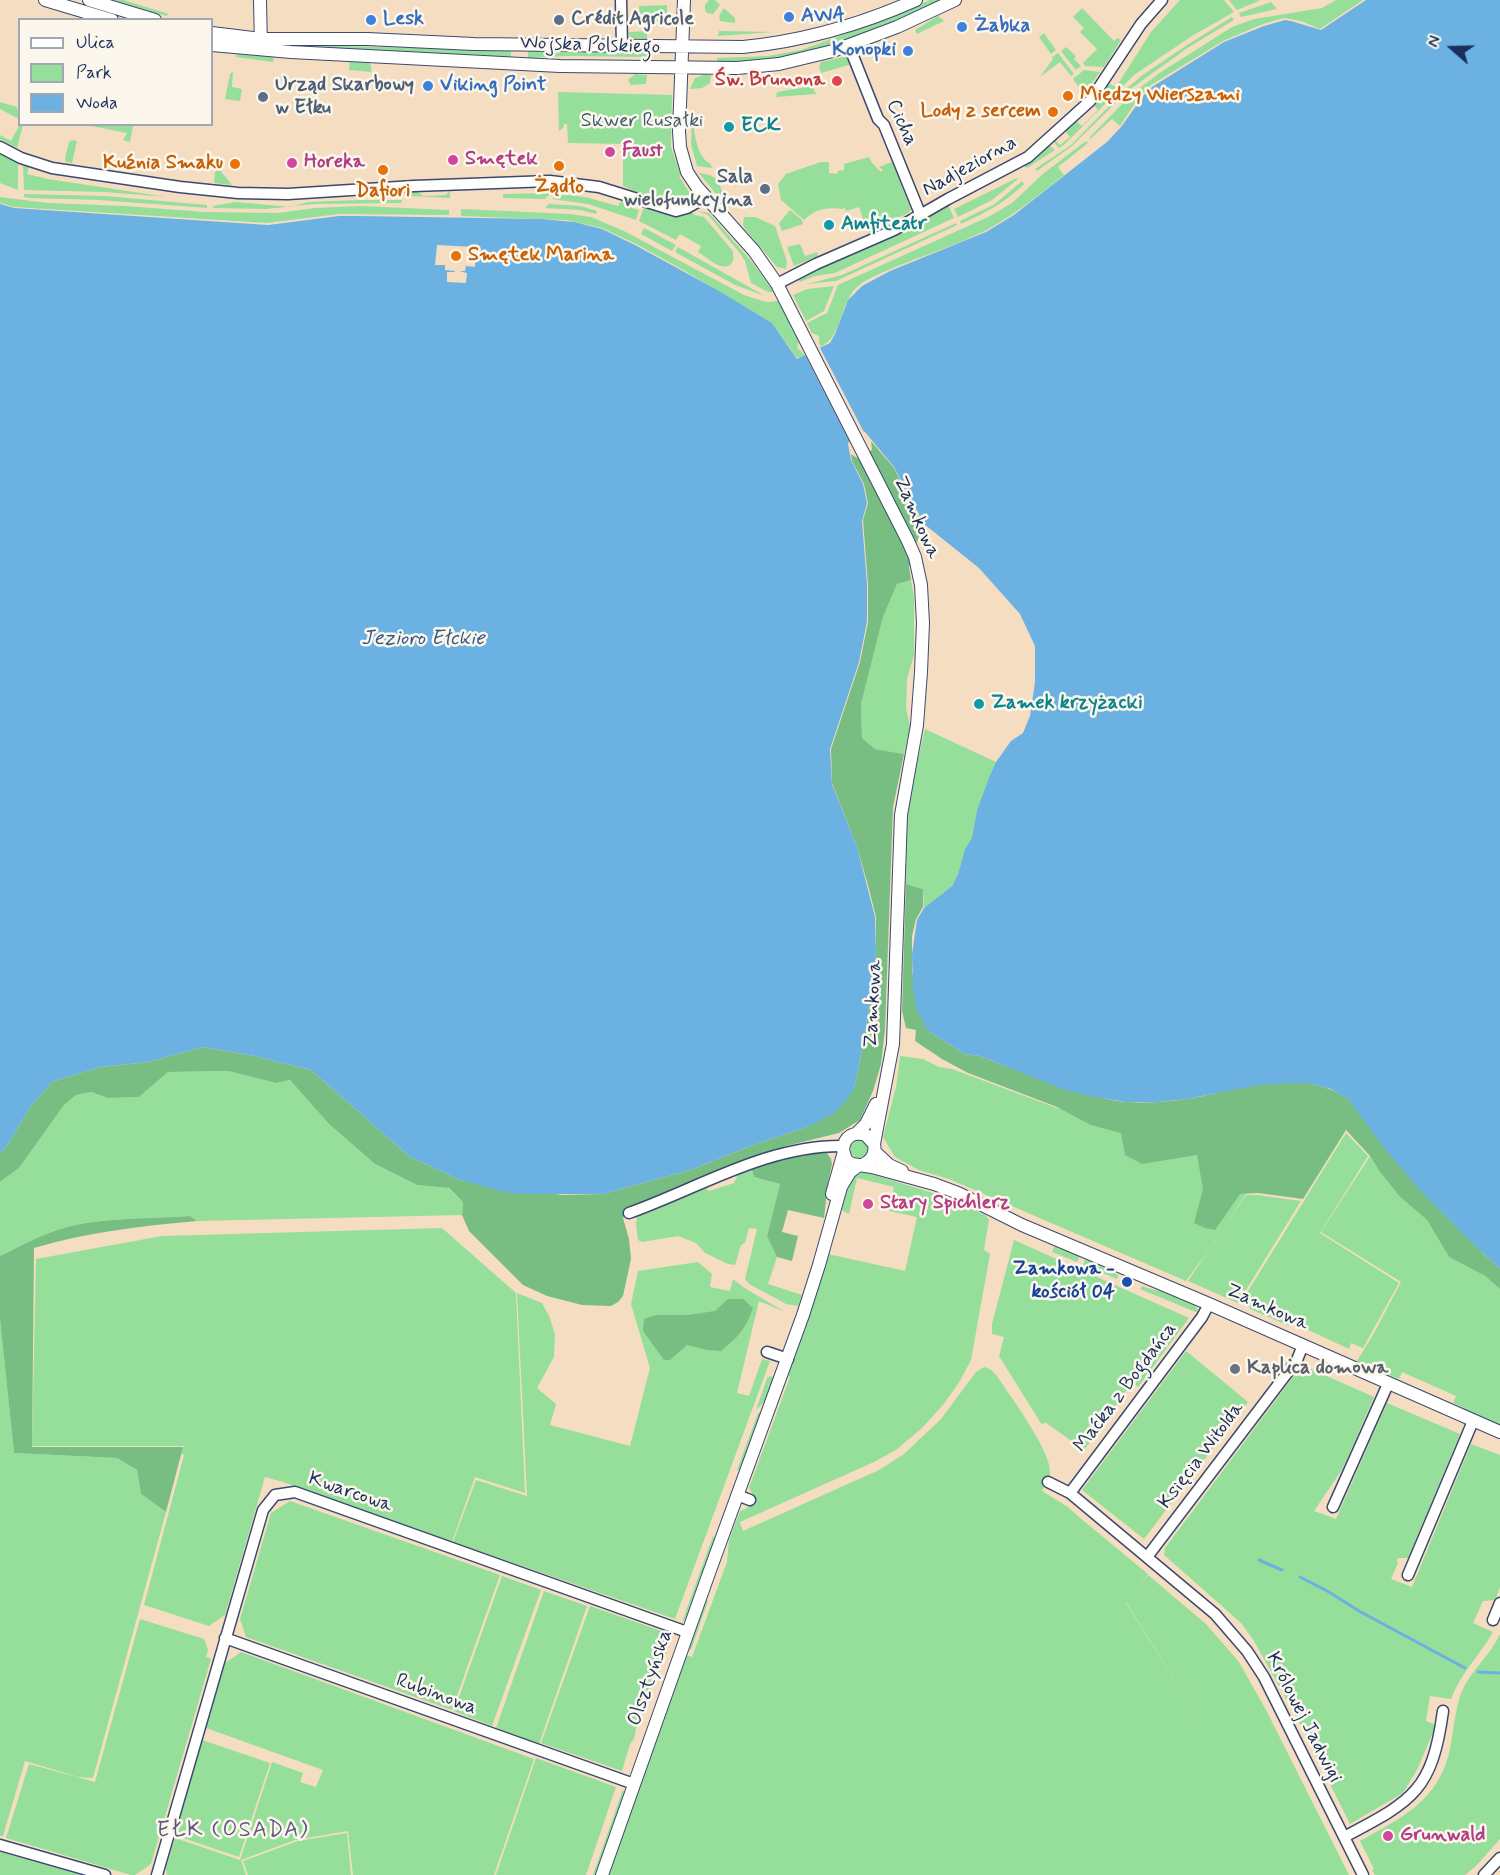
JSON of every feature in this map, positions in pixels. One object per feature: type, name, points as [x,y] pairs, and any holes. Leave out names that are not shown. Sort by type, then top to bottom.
[{"type":"street","points":[[45,0],[105,18]]},
{"type":"street","points":[[89,0],[149,18]]},
{"type":"street","points":[[260,0],[261,44]]},
{"type":"street","points":[[621,0],[622,45]]},
{"type":"street","name":"Zamkowa","points":[[684,0],[680,147],[687,172],[754,252],[777,284],[865,455],[915,557],[920,574],[922,652],[917,725],[901,815],[893,1044],[877,1121],[874,1148],[889,1165],[919,1180]]},
{"type":"street","name":"Wojska Polskiego","points":[[213,45],[743,47],[803,39],[862,22],[916,0]]},
{"type":"street","name":"Wojska Polskiego","points":[[213,33],[261,44],[573,67],[737,68],[779,64],[849,46],[955,0]]},
{"type":"street","name":"Nadjeziorna","points":[[777,284],[816,264],[894,230],[1028,157],[1096,93],[1142,24],[1162,0]]},
{"type":"street","name":"Cicha","points":[[849,46],[921,216]]},
{"type":"street","points":[[0,147],[21,159],[52,168],[238,193],[288,194],[550,181],[599,188],[676,211],[687,208],[706,197]]},
{"type":"street","name":"Zamkowa","points":[[857,1133],[870,1118],[888,1074]]},
{"type":"street","points":[[767,1352],[788,1359],[815,1281],[841,1187],[850,1172],[871,1160],[874,1148],[866,1135],[857,1133],[846,1138],[834,1185],[829,1230]]},
{"type":"street","points":[[629,1213],[779,1154],[821,1146],[843,1150]]},
{"type":"street","points":[[843,1150],[846,1160],[860,1165]]},
{"type":"street","name":"Zamkowa","points":[[860,1165],[958,1193],[1022,1225],[1209,1304],[1500,1432]]},
{"type":"street","name":"Maćka z Bogdańca","points":[[1070,1493],[1202,1317],[1209,1304]]},
{"type":"street","name":"Księcia Witolda","points":[[1147,1557],[1297,1360],[1303,1345]]},
{"type":"street","name":"Olsztyńska","points":[[602,1875],[687,1632],[743,1497],[788,1359]]},
{"type":"street","points":[[1333,1507],[1388,1384]]},
{"type":"street","points":[[1408,1575],[1473,1421]]},
{"type":"street","name":"Królowej Jadwigi","points":[[1048,1482],[1070,1493],[1215,1614],[1257,1664],[1363,1875]]},
{"type":"street","name":"Kwarcowa","points":[[157,1875],[263,1510],[275,1495],[295,1492],[687,1632]]},
{"type":"street","points":[[1493,1620],[1500,1603]]},
{"type":"street","name":"Rubinowa","points":[[225,1638],[634,1784]]},
{"type":"street","points":[[1344,1837],[1395,1809],[1420,1786],[1436,1754],[1443,1711]]},
{"type":"street","points":[[0,1845],[105,1875]]},
{"type":"street","points":[[1484,1875],[1500,1858]]},
{"type":"green space","points":[[110,0],[123,0],[169,14],[166,16]]},
{"type":"green space","points":[[709,0],[715,0],[720,5],[713,14],[705,10],[705,5]]},
{"type":"green space","points":[[930,0],[942,0],[885,26],[806,53],[752,61],[717,63],[717,58],[768,56],[801,50]]},
{"type":"green space","points":[[1180,0],[1224,0],[1234,12],[1192,36],[1134,75],[1065,144],[1059,148],[1053,141],[1055,140],[1060,145],[1070,137],[1065,131],[1076,121],[1082,126],[1098,110],[1093,104],[1108,83],[1116,87],[1151,32]]},
{"type":"green space","points":[[1229,0],[1261,0],[1237,10]]},
{"type":"green space","points":[[1336,0],[1363,0],[1320,29],[1301,21],[1284,18],[1223,41],[1151,85],[1135,103],[1120,126],[1112,119],[1089,138],[1133,93],[1161,72],[1232,27],[1254,19],[1322,8]]},
{"type":"green space","points":[[1271,2],[1277,9],[1241,17],[1239,13]]},
{"type":"green space","points":[[667,5],[667,21],[639,23],[639,6]]},
{"type":"green space","points":[[1082,8],[1114,41],[1118,38],[1121,40],[1104,67],[1085,66],[1083,63],[1097,49],[1080,32],[1084,28],[1073,17]]},
{"type":"green space","points":[[723,9],[735,18],[735,23],[720,21],[719,16]]},
{"type":"green space","points":[[938,16],[944,21],[917,34],[915,30]]},
{"type":"green space","points":[[1232,17],[1234,20],[1189,47],[1129,90],[1072,146],[1037,171],[1035,169],[1071,145],[1127,88],[1144,74]]},
{"type":"green space","points":[[647,31],[647,39],[631,38],[628,32]]},
{"type":"green space","points":[[719,31],[774,32],[718,36]]},
{"type":"green space","points":[[1044,33],[1056,50],[1051,54],[1039,37]]},
{"type":"green space","points":[[299,45],[511,50],[511,58],[298,47]]},
{"type":"green space","points":[[1066,47],[1076,56],[1074,59],[1081,66],[1076,70],[1061,51]]},
{"type":"green space","points":[[528,50],[647,52],[647,57],[528,58]]},
{"type":"green space","points":[[1058,53],[1074,74],[1071,76],[1060,62],[1040,77],[1053,59],[1052,57]]},
{"type":"green space","points":[[237,54],[274,57],[273,62],[236,57]]},
{"type":"green space","points":[[848,56],[852,64],[821,73],[819,67],[821,62]]},
{"type":"green space","points":[[350,61],[369,62],[371,72],[349,70]]},
{"type":"green space","points":[[1084,70],[1100,72],[1084,94],[1073,79]]},
{"type":"green space","points":[[233,71],[232,87],[242,89],[240,101],[225,99],[230,74]]},
{"type":"green space","points":[[635,74],[647,75],[646,84],[631,85],[628,80]]},
{"type":"green space","points":[[711,75],[710,83],[702,88],[690,89],[695,78]]},
{"type":"green space","points":[[812,86],[816,94],[776,97],[777,92]]},
{"type":"green space","name":"Skwer Rusałki","points":[[558,92],[672,95],[671,147],[681,175],[679,176],[690,194],[678,202],[669,201],[623,186],[623,144],[568,143],[567,124],[564,124],[559,131]]},
{"type":"green space","points":[[0,102],[17,107],[18,118],[0,109]]},
{"type":"green space","points":[[692,120],[700,151],[712,168],[697,166],[691,144]]},
{"type":"green space","points":[[19,126],[23,126],[17,148],[0,139],[0,135],[11,141]]},
{"type":"green space","points":[[91,126],[133,126],[130,142],[123,140],[127,133]]},
{"type":"green space","points":[[77,141],[72,163],[66,162],[65,158],[69,142]]},
{"type":"green space","points":[[1086,141],[1088,143],[1058,167],[1064,175],[1006,219],[976,235],[885,271],[862,283],[849,298],[834,334],[821,347],[819,336],[812,333],[807,323],[827,313],[838,285],[990,216],[1012,203],[1044,173]]},
{"type":"green space","points":[[1049,145],[1055,150],[1027,168],[1024,166]]},
{"type":"green space","points":[[0,153],[18,162],[18,190],[0,183]]},
{"type":"green space","points":[[869,157],[881,172],[883,170],[879,167],[892,162],[911,210],[908,213],[868,233],[859,207],[846,211],[844,207],[843,209],[822,209],[804,220],[781,200],[778,184],[786,174],[821,162],[829,162],[829,173],[837,174],[838,171],[844,170],[844,164]]},
{"type":"green space","points":[[23,164],[29,166],[27,174],[48,179],[167,197],[105,192],[24,190]]},
{"type":"green space","points":[[219,169],[232,185],[214,183],[215,172]]},
{"type":"green space","points":[[699,173],[716,179],[721,187],[725,205]]},
{"type":"green space","points":[[1017,178],[992,200],[958,217],[954,209]]},
{"type":"green space","points":[[1022,181],[1024,184],[1002,202],[961,224],[960,221],[995,204]]},
{"type":"green space","points":[[450,190],[450,198],[368,194],[418,192],[423,196],[446,195]]},
{"type":"green space","points":[[551,193],[545,199],[503,198],[503,194]]},
{"type":"green space","points":[[24,194],[105,196],[207,205],[207,208],[99,200],[30,198],[24,197]]},
{"type":"green space","points":[[558,194],[585,197],[618,206],[625,200],[633,203],[632,208],[639,210],[636,220],[588,204],[552,199]]},
{"type":"green space","points":[[0,197],[48,203],[205,212],[278,213],[315,208],[360,206],[449,210],[449,215],[339,214],[267,223],[14,207],[0,203]]},
{"type":"green space","points":[[402,200],[401,203],[294,206],[308,202]]},
{"type":"green space","points":[[235,202],[288,207],[266,209],[213,208],[213,206]]},
{"type":"green space","points":[[549,204],[580,206],[597,211],[596,214],[580,210],[545,208]]},
{"type":"green space","points":[[948,204],[954,218],[835,273],[815,276],[800,282],[798,278],[896,234]]},
{"type":"green space","points":[[644,207],[673,214],[691,212],[704,217],[732,250],[734,257],[732,262],[725,267],[718,265],[698,252],[701,246],[680,234],[676,240],[639,221]]},
{"type":"green space","points":[[461,209],[570,214],[591,217],[624,231],[744,295],[766,302],[778,301],[799,340],[797,348],[805,356],[797,358],[772,323],[678,267],[602,228],[566,220],[461,216]]},
{"type":"green space","points":[[790,210],[802,220],[803,224],[782,231],[779,223]]},
{"type":"green space","points":[[697,211],[709,213],[752,262],[774,292],[768,292],[751,283],[745,261],[739,252],[708,215]]},
{"type":"green space","points":[[744,217],[755,217],[775,226],[787,261],[786,269],[777,267],[745,229]]},
{"type":"green space","points":[[956,223],[957,225],[836,281],[807,284],[842,275]]},
{"type":"green space","points":[[644,228],[676,245],[672,251],[641,234]]},
{"type":"green space","points":[[800,244],[805,256],[817,252],[818,256],[794,266],[787,247]]},
{"type":"green space","points":[[678,247],[765,296],[735,285],[675,252]]},
{"type":"green space","points":[[834,286],[824,311],[806,321],[793,295],[807,289]]},
{"type":"green space","points":[[871,441],[894,468],[923,524],[909,567],[911,580],[897,584],[883,617],[861,704],[862,738],[875,749],[904,754],[893,807],[885,1029],[881,1064],[873,1091],[860,1120],[839,1133],[786,1146],[629,1208],[623,1218],[629,1239],[631,1259],[623,1296],[611,1306],[582,1305],[547,1296],[523,1285],[469,1231],[462,1215],[463,1202],[449,1188],[417,1185],[375,1164],[329,1124],[290,1080],[276,1083],[228,1071],[168,1072],[139,1097],[108,1098],[91,1092],[76,1095],[64,1105],[19,1168],[0,1182],[0,1153],[31,1106],[52,1082],[100,1067],[148,1062],[203,1047],[254,1056],[311,1070],[409,1156],[460,1180],[562,1195],[603,1194],[690,1170],[807,1127],[854,1089],[865,1035],[876,952],[876,917],[857,847],[832,783],[831,749],[860,662],[868,622],[868,585],[863,520],[868,503],[864,484],[852,461],[851,454],[857,458],[872,450]]},
{"type":"green space","points":[[911,580],[914,598],[914,655],[907,679],[906,708],[910,726],[904,754],[875,749],[862,738],[861,704],[883,617],[897,584]]},
{"type":"green space","points":[[925,729],[996,762],[977,810],[972,839],[965,849],[958,874],[952,886],[924,908],[923,889],[906,884],[905,856],[907,806]]},
{"type":"green space","points":[[906,884],[923,889],[923,907],[916,919],[912,936],[912,972],[927,1030],[965,1054],[980,1056],[1071,1089],[1117,1101],[1172,1101],[1267,1083],[1308,1083],[1327,1088],[1351,1102],[1382,1145],[1414,1182],[1500,1269],[1500,1289],[1485,1276],[1449,1257],[1427,1220],[1400,1197],[1370,1156],[1346,1130],[1303,1199],[1258,1193],[1240,1194],[1215,1230],[1205,1228],[1194,1223],[1203,1189],[1197,1155],[1142,1164],[1125,1155],[1121,1133],[1091,1125],[1057,1107],[968,1073],[915,1041],[916,1030],[906,1028],[902,1011]]},
{"type":"green space","points":[[900,1056],[923,1059],[939,1067],[952,1069],[1057,1108],[1104,1120],[1299,1112],[1214,1243],[1186,1281],[949,1179],[919,1170],[895,1157],[883,1137],[896,1087]]},
{"type":"green space","points":[[228,1071],[276,1083],[290,1080],[329,1124],[375,1164],[417,1185],[448,1188],[463,1202],[462,1215],[197,1221],[190,1216],[110,1220],[78,1224],[56,1231],[0,1256],[0,1182],[19,1168],[64,1105],[76,1095],[91,1092],[108,1098],[139,1097],[168,1072]]},
{"type":"green space","points":[[1346,1133],[1368,1156],[1320,1233],[1399,1283],[1363,1348],[1351,1343],[1349,1349],[1291,1322],[1289,1326],[1250,1309],[1248,1304],[1240,1304]]},
{"type":"green space","points":[[859,1140],[865,1143],[868,1149],[865,1155],[859,1158],[853,1155],[850,1149],[853,1143]]},
{"type":"green space","points":[[806,1152],[827,1153],[832,1164],[824,1218],[788,1210],[782,1232],[798,1236],[792,1261],[777,1257],[767,1236],[780,1184],[754,1177],[751,1167]]},
{"type":"green space","points":[[1370,1156],[1400,1197],[1427,1220],[1449,1257],[1485,1276],[1500,1289],[1500,1427],[1464,1411],[1464,1408],[1453,1403],[1456,1396],[1402,1372],[1399,1379],[1357,1361],[1401,1282],[1321,1232]]},
{"type":"green space","points":[[751,1167],[754,1177],[780,1184],[767,1236],[777,1257],[768,1284],[802,1295],[798,1306],[786,1304],[749,1284],[745,1279],[757,1229],[749,1228],[735,1265],[705,1253],[696,1243],[678,1236],[642,1242],[638,1240],[637,1217],[645,1211],[704,1186],[709,1191],[734,1183],[738,1174]]},
{"type":"green space","points":[[865,1172],[949,1198],[985,1215],[989,1220],[984,1250],[990,1254],[971,1360],[943,1405],[922,1428],[896,1450],[740,1522],[743,1531],[879,1470],[904,1454],[941,1419],[976,1372],[984,1367],[990,1369],[1020,1410],[1045,1453],[1050,1474],[1042,1491],[1068,1507],[1148,1574],[1136,1590],[1148,1575],[1206,1624],[1239,1662],[1266,1710],[1349,1875],[608,1875],[685,1655],[692,1657],[727,1562],[729,1540],[740,1511],[747,1508],[752,1493],[749,1488],[790,1377],[787,1375],[828,1254],[905,1271],[917,1217],[889,1211],[894,1187],[857,1178],[849,1214],[842,1210],[846,1186],[859,1173]],"holes":[[[1126,1602],[1201,1722],[1126,1603]]]},
{"type":"green space","points":[[1246,1195],[1301,1201],[1238,1303],[1188,1281]]},
{"type":"green space","points":[[190,1216],[197,1221],[94,1234],[34,1248],[32,1447],[183,1447],[166,1512],[141,1494],[137,1470],[117,1458],[14,1453],[0,1319],[0,1256],[48,1234],[78,1224]]},
{"type":"green space","points":[[442,1228],[516,1293],[525,1493],[475,1477],[452,1542],[265,1477],[225,1615],[209,1626],[144,1605],[184,1455],[181,1454],[183,1447],[186,1446],[32,1446],[36,1259],[162,1236]]},
{"type":"green space","points":[[1014,1240],[1189,1318],[1138,1387],[1132,1383],[1084,1450],[1045,1422],[1042,1425],[999,1356],[1004,1337],[992,1334],[992,1324]]},
{"type":"green space","points":[[1055,1245],[1080,1255],[1077,1262],[1052,1252]]},
{"type":"green space","points":[[1086,1258],[1118,1275],[1117,1279],[1083,1265]]},
{"type":"green space","points":[[698,1262],[712,1274],[710,1287],[730,1291],[733,1279],[785,1312],[759,1301],[737,1393],[749,1396],[762,1359],[770,1361],[675,1619],[453,1542],[476,1480],[527,1496],[517,1293],[542,1303],[555,1335],[554,1357],[537,1388],[556,1404],[550,1425],[630,1446],[650,1368],[631,1304],[638,1271]]},
{"type":"green space","points":[[1142,1286],[1186,1299],[1197,1308],[1198,1313],[1140,1289]]},
{"type":"green space","points":[[728,1299],[743,1299],[753,1308],[741,1332],[721,1351],[687,1345],[670,1360],[664,1360],[643,1331],[644,1319],[656,1315],[688,1315],[715,1311]]},
{"type":"green space","points":[[0,1319],[14,1453],[117,1458],[137,1470],[141,1494],[166,1512],[93,1778],[78,1777],[25,1761],[3,1836],[0,1836]]},
{"type":"green space","points":[[1186,1351],[1248,1402],[1144,1539],[1082,1490]]},
{"type":"green space","points":[[1302,1365],[1374,1397],[1343,1468],[1314,1511],[1336,1519],[1387,1403],[1460,1434],[1408,1558],[1398,1558],[1391,1579],[1412,1587],[1471,1444],[1500,1455],[1500,1587],[1495,1600],[1483,1601],[1473,1623],[1493,1632],[1460,1681],[1451,1699],[1430,1696],[1426,1721],[1436,1725],[1418,1768],[1403,1793],[1350,1824],[1298,1720],[1254,1641],[1242,1624],[1164,1555],[1165,1548]]},
{"type":"green space","points":[[771,1376],[775,1378],[767,1399],[756,1410],[767,1378]]},
{"type":"green space","points":[[763,1411],[741,1470],[737,1470],[758,1413]]},
{"type":"green space","points":[[290,1501],[500,1575],[452,1710],[246,1637],[240,1619],[271,1513]]},
{"type":"green space","points":[[713,1536],[716,1539],[688,1616],[682,1622]]},
{"type":"green space","points":[[502,1576],[541,1590],[492,1726],[454,1711]]},
{"type":"green space","points":[[544,1591],[587,1606],[539,1744],[496,1728]]},
{"type":"green space","points":[[707,1600],[691,1650],[687,1649],[697,1620]]},
{"type":"green space","points":[[590,1606],[670,1634],[664,1651],[667,1652],[646,1700],[622,1771],[541,1743]]},
{"type":"green space","points":[[140,1619],[204,1639],[208,1650],[206,1657],[211,1659],[151,1864],[135,1875],[131,1875],[6,1838],[29,1764],[95,1782]]},
{"type":"green space","points":[[1500,1634],[1500,1839],[1465,1875],[1375,1875],[1360,1841],[1416,1806],[1437,1782],[1445,1767],[1450,1749],[1456,1711],[1462,1691]]},
{"type":"green space","points":[[241,1652],[534,1759],[494,1875],[353,1875],[348,1831],[295,1840],[241,1860],[246,1875],[167,1875],[166,1868],[175,1838],[240,1860],[272,1762],[303,1773],[300,1782],[316,1787],[323,1770],[206,1728],[225,1663]]},
{"type":"green space","points":[[202,1740],[270,1763],[239,1857],[174,1835]]},
{"type":"green space","points":[[536,1758],[616,1787],[586,1875],[496,1875]]},
{"type":"green space","points":[[623,1789],[625,1797],[597,1875],[593,1875]]},
{"type":"green space","points":[[347,1833],[351,1875],[248,1875],[243,1861],[298,1841]]},
{"type":"green space","points":[[0,1852],[81,1875],[0,1875]]},
{"type":"water","name":"Jezioro Ełckie","points":[[1366,0],[1500,0],[1500,1269],[1420,1190],[1385,1149],[1348,1099],[1331,1089],[1297,1083],[1258,1085],[1187,1099],[1126,1102],[1065,1090],[980,1056],[965,1054],[927,1030],[917,1010],[913,989],[912,954],[917,920],[924,908],[952,886],[965,849],[972,838],[977,810],[996,762],[1011,741],[1023,733],[1030,716],[1035,682],[1035,646],[1020,614],[979,568],[924,524],[894,467],[865,432],[856,432],[848,444],[851,460],[863,484],[867,503],[862,521],[867,621],[859,662],[830,749],[832,784],[857,847],[875,917],[876,952],[865,1035],[854,1089],[834,1113],[807,1127],[690,1170],[603,1194],[519,1194],[460,1180],[409,1156],[311,1070],[254,1056],[203,1047],[148,1062],[100,1067],[52,1082],[31,1106],[0,1153],[0,204],[14,208],[268,225],[339,216],[541,219],[574,222],[602,229],[635,245],[772,323],[797,359],[830,343],[848,300],[862,286],[890,271],[986,232],[1014,215],[1107,142],[1152,87],[1224,42],[1285,20],[1321,30]]},
{"type":"pier","points":[[437,245],[476,247],[475,267],[466,266],[465,271],[459,271],[467,273],[466,283],[447,282],[447,272],[455,271],[445,270],[445,265],[435,265]]},
{"type":"pier","points":[[819,346],[866,436],[857,435],[853,439],[852,446],[804,353]]},
{"type":"waterway","points":[[1259,1560],[1282,1570]]},
{"type":"waterway","points":[[1300,1577],[1465,1668]]},
{"type":"waterway","points":[[1478,1672],[1500,1673]]},
{"type":"place","name":"AWA","points":[[789,17]]},
{"type":"place","name":"Lesk","points":[[371,20]]},
{"type":"place","name":"Crédit Agricole","points":[[559,20]]},
{"type":"place","name":"Żabka","points":[[962,27]]},
{"type":"place","name":"Konopki","points":[[908,51]]},
{"type":"place","name":"Św. Brunona","points":[[837,81]]},
{"type":"place","name":"Viking Point","points":[[428,86]]},
{"type":"place","name":"Między Wierszami","points":[[1068,96]]},
{"type":"place","name":"Urząd Skarbowy w Ełku","points":[[263,97]]},
{"type":"place","name":"Lody z sercem","points":[[1053,112]]},
{"type":"place","name":"ECK","points":[[729,127]]},
{"type":"place","name":"Faust","points":[[610,152]]},
{"type":"place","name":"Smętek","points":[[453,160]]},
{"type":"place","name":"Horeka","points":[[292,163]]},
{"type":"place","name":"Kuźnia Smaku","points":[[235,164]]},
{"type":"place","name":"Żądło","points":[[559,166]]},
{"type":"place","name":"Dafiori","points":[[383,170]]},
{"type":"place","name":"Sala wielofunkcyjna","points":[[765,189]]},
{"type":"place","name":"Amfiteatr","points":[[829,225]]},
{"type":"place","name":"Smętek Marina","points":[[456,256]]},
{"type":"place","name":"Zamek krzyżacki","points":[[979,704]]},
{"type":"place","name":"Stary Spichlerz","points":[[868,1204]]},
{"type":"place","name":"Zamkowa - kościół 04","points":[[1127,1282]]},
{"type":"place","name":"Kaplica domowa","points":[[1235,1369]]},
{"type":"place","name":"Grunwald","points":[[1388,1836]]},
{"type":"district","name":"EŁK (OSADA)","points":[[233,1831]]}]
